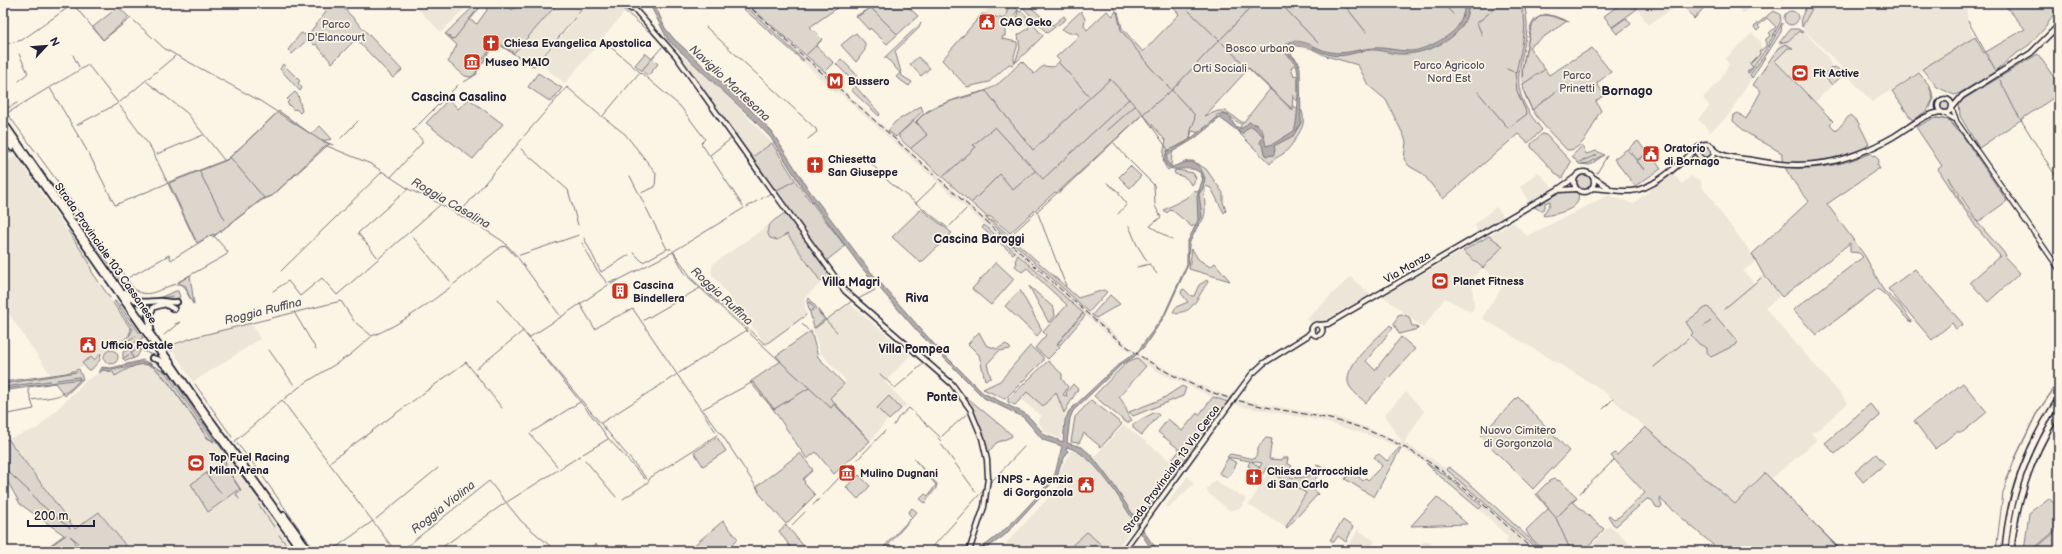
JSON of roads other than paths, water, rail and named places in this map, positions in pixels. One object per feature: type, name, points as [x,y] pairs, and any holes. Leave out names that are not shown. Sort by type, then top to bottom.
[{"type":"highway","name":"Strada Provinciale 103 Cassanese","points":[[3,121],[79,227],[183,379],[306,551]]},
{"type":"highway","name":"Strada Provinciale 103 Cassanese","points":[[3,128],[213,429],[301,551]]},
{"type":"highway","points":[[3,137],[12,148]]},
{"type":"highway","points":[[79,227],[124,291],[133,299],[146,303],[161,301],[177,302]]},
{"type":"highway","points":[[174,309],[167,304],[157,305],[150,312],[148,321],[183,379]]},
{"type":"highway","points":[[152,358],[159,360],[167,367],[213,429]]},
{"type":"highway","points":[[2005,551],[2009,516],[2022,468],[2042,426],[2059,399]]},
{"type":"highway","points":[[2011,551],[2018,507],[2027,474],[2044,437],[2059,411]]},
{"type":"highway","points":[[231,446],[310,551]]},
{"type":"highway","points":[[241,466],[298,551]]},
{"type":"main road","points":[[627,4],[680,62],[846,292],[953,386],[965,400],[977,422],[987,460],[987,485],[982,512],[969,551]]},
{"type":"main road","points":[[1692,153],[1698,154],[1704,159],[1720,154],[1792,166],[1831,163],[1869,150],[1930,115],[1949,112],[1962,96],[2027,56],[2044,42],[2059,25]]},
{"type":"main road","points":[[1930,115],[1942,99],[1962,96]]},
{"type":"main road","points":[[1948,99],[1952,102],[1956,122]]},
{"type":"main road","points":[[1938,105],[1943,113],[1951,116],[1956,122],[2059,269]]},
{"type":"main road","points":[[1557,190],[1568,188],[1584,191],[1591,188],[1628,191],[1645,188],[1700,146],[1706,144],[1720,154]]},
{"type":"main road","points":[[1698,154],[1700,146]]},
{"type":"main road","points":[[1710,157],[1713,154],[1712,148]]},
{"type":"main road","points":[[1577,189],[1573,183],[1574,178],[1583,173],[1594,178],[1610,189]]},
{"type":"main road","name":"Via Monza","points":[[1233,400],[1252,374],[1265,362],[1313,333],[1320,335],[1322,328],[1328,324],[1557,190],[1574,178]]},
{"type":"main road","points":[[1591,188],[1594,184],[1594,178]]},
{"type":"main road","name":"Via Monza","points":[[1313,333],[1314,325],[1322,328]]},
{"type":"main road","name":"Strada Provinciale 13 Via Cerca","points":[[1123,551],[1233,400]]},
{"type":"waterway","points":[[116,3],[119,6]]},
{"type":"waterway","points":[[501,46],[533,66],[536,65],[587,3]]},
{"type":"waterway","points":[[616,3],[648,31],[651,31]]},
{"type":"waterway","points":[[1111,3],[1117,12],[1121,30],[1150,67],[1194,114],[1195,118],[1190,135],[1191,139]]},
{"type":"waterway","points":[[1221,39],[1255,3]]},
{"type":"waterway","points":[[1280,3],[1318,43]]},
{"type":"waterway","points":[[1343,3],[1366,32]]},
{"type":"waterway","points":[[1442,3],[1453,14]]},
{"type":"waterway","points":[[1482,35],[1477,23],[1501,3]]},
{"type":"waterway","points":[[1522,13],[1523,3]]},
{"type":"waterway","points":[[1744,6],[1750,3]]},
{"type":"waterway","points":[[6,44],[22,40],[73,4],[103,40],[131,18],[165,49],[260,101],[320,140],[333,145]]},
{"type":"waterway","points":[[858,16],[871,8],[897,34]]},
{"type":"waterway","points":[[1189,11],[1220,41]]},
{"type":"waterway","points":[[447,34],[452,39],[455,38],[475,12]]},
{"type":"waterway","points":[[1557,91],[1532,110],[1523,90],[1522,69],[1531,26],[1535,19],[1546,14],[1569,22]]},
{"type":"waterway","points":[[1511,126],[1527,114],[1517,91],[1515,72],[1516,73],[1524,35],[1525,20],[1523,15]]},
{"type":"waterway","points":[[1968,21],[1995,69]]},
{"type":"waterway","points":[[706,27],[816,129],[817,132],[808,139]]},
{"type":"waterway","points":[[1144,113],[1172,90],[1219,40]]},
{"type":"waterway","points":[[807,54],[821,41]]},
{"type":"waterway","points":[[464,82],[477,74],[476,68],[495,43],[498,44]]},
{"type":"waterway","points":[[1222,43],[1270,89]]},
{"type":"waterway","points":[[1296,43],[1311,47]]},
{"type":"waterway","points":[[607,44],[680,106],[705,139],[701,143],[743,206]]},
{"type":"waterway","points":[[642,70],[662,47]]},
{"type":"waterway","points":[[19,54],[28,73],[19,81]]},
{"type":"waterway","points":[[73,55],[79,67]]},
{"type":"waterway","points":[[120,102],[175,56]]},
{"type":"waterway","points":[[1059,63],[1072,77]]},
{"type":"waterway","points":[[51,87],[88,65],[118,103]]},
{"type":"waterway","points":[[1507,69],[1514,72]]},
{"type":"waterway","points":[[1523,84],[1544,70]]},
{"type":"waterway","points":[[524,136],[567,87],[602,117],[639,73]]},
{"type":"waterway","points":[[1074,79],[1090,97]]},
{"type":"waterway","points":[[911,148],[927,135],[916,121],[922,116],[948,102],[986,91],[1033,150],[1110,79],[1143,114],[1169,151]]},
{"type":"waterway","points":[[2000,80],[2015,110],[2053,172],[2059,179]]},
{"type":"waterway","points":[[147,82],[187,113],[224,160]]},
{"type":"waterway","points":[[391,177],[422,143],[422,140],[413,130],[458,85]]},
{"type":"waterway","points":[[9,112],[50,87]]},
{"type":"waterway","points":[[1930,87],[1934,98],[1930,108]]},
{"type":"waterway","points":[[50,88],[89,154],[115,205],[168,183]]},
{"type":"waterway","points":[[1478,92],[1508,128]]},
{"type":"waterway","points":[[944,176],[976,147],[973,145],[995,127],[1043,179],[1129,99]]},
{"type":"waterway","points":[[6,109],[17,103]]},
{"type":"waterway","points":[[77,125],[117,104]]},
{"type":"waterway","points":[[120,106],[151,148],[195,240]]},
{"type":"waterway","points":[[1108,130],[1135,106]]},
{"type":"waterway","points":[[229,158],[278,112]]},
{"type":"waterway","points":[[1059,193],[1142,115]]},
{"type":"waterway","points":[[9,116],[134,289],[146,294],[175,284],[181,284],[187,291],[193,304]]},
{"type":"waterway","points":[[603,117],[625,134],[656,173],[655,187],[641,193]]},
{"type":"waterway","points":[[1936,118],[1950,120],[1971,146]]},
{"type":"waterway","points":[[5,119],[20,141]]},
{"type":"waterway","points":[[341,138],[358,121]]},
{"type":"waterway","points":[[157,154],[203,135]]},
{"type":"waterway","points":[[710,155],[732,138]]},
{"type":"waterway","name":"Roggia Casalina","points":[[458,215],[522,139]]},
{"type":"waterway","points":[[1114,143],[1128,159]]},
{"type":"waterway","points":[[23,145],[132,296]]},
{"type":"waterway","name":"Roggia Casalina","points":[[178,282],[226,255],[228,252],[214,236],[262,200],[272,196],[327,146],[371,164],[410,190],[431,199],[484,229],[504,242],[517,256],[579,235]]},
{"type":"waterway","points":[[521,149],[568,190],[578,225]]},
{"type":"waterway","points":[[3,151],[11,153]]},
{"type":"waterway","points":[[1579,162],[1597,155]]},
{"type":"waterway","points":[[1581,164],[1589,163],[1601,156]]},
{"type":"waterway","points":[[1597,173],[1607,156]]},
{"type":"waterway","points":[[230,157],[264,198]]},
{"type":"waterway","points":[[865,157],[889,182],[948,228]]},
{"type":"waterway","points":[[169,182],[228,159]]},
{"type":"waterway","points":[[1130,161],[1154,185],[1155,204]]},
{"type":"waterway","points":[[199,171],[225,220]]},
{"type":"waterway","points":[[972,202],[1000,174],[1013,190],[1035,171]]},
{"type":"waterway","points":[[281,271],[382,172]]},
{"type":"waterway","points":[[630,176],[667,249],[643,262],[634,253]]},
{"type":"waterway","points":[[777,190],[794,181]]},
{"type":"waterway","points":[[916,203],[937,183]]},
{"type":"waterway","points":[[1107,183],[1120,193]]},
{"type":"waterway","name":"Roggia Casalina","points":[[379,259],[358,233],[408,189]]},
{"type":"waterway","points":[[1011,235],[1057,193]]},
{"type":"waterway","points":[[766,196],[770,194]]},
{"type":"waterway","points":[[1118,214],[1127,204],[1119,194]]},
{"type":"waterway","points":[[747,207],[757,201]]},
{"type":"waterway","name":"Roggia Casalina","points":[[273,291],[288,281],[300,296],[322,278],[337,295],[440,205]]},
{"type":"waterway","points":[[1155,206],[1161,217],[1150,226],[1172,240]]},
{"type":"waterway","points":[[674,251],[744,208]]},
{"type":"waterway","points":[[950,226],[966,209]]},
{"type":"waterway","points":[[1037,211],[1066,286]]},
{"type":"waterway","points":[[1129,226],[1137,245],[1147,261]]},
{"type":"waterway","points":[[68,231],[89,262],[92,272],[99,282]]},
{"type":"waterway","points":[[126,279],[169,255],[171,260],[213,234],[215,235]]},
{"type":"waterway","points":[[412,236],[450,281]]},
{"type":"waterway","points":[[584,238],[601,272],[629,255]]},
{"type":"waterway","points":[[582,243],[596,269],[607,283]]},
{"type":"waterway","name":"Roggia Ruffina","points":[[454,284],[501,247],[506,246],[515,256]]},
{"type":"waterway","name":"Roggia Ruffina","points":[[673,251],[693,280],[765,344]]},
{"type":"waterway","name":"Roggia Ruffina","points":[[611,284],[673,252],[686,275],[831,408],[834,404],[868,439]]},
{"type":"waterway","name":"Roggia Ruffina","points":[[518,258],[561,317],[608,285]]},
{"type":"waterway","points":[[1137,267],[1150,264]]},
{"type":"waterway","points":[[1150,265],[1157,274]]},
{"type":"waterway","points":[[1724,309],[1761,278]]},
{"type":"waterway","name":"Roggia Ruffina","points":[[609,282],[618,280]]},
{"type":"waterway","points":[[101,285],[110,298]]},
{"type":"waterway","name":"Roggia Ruffina","points":[[356,323],[372,336],[393,326],[424,307],[452,286]]},
{"type":"waterway","points":[[644,320],[700,288]]},
{"type":"waterway","points":[[858,299],[875,290]]},
{"type":"waterway","points":[[154,299],[173,296]]},
{"type":"waterway","points":[[497,299],[596,421],[608,438],[645,479]]},
{"type":"waterway","name":"Roggia Ruffina","points":[[172,351],[172,345],[195,337],[341,301],[354,321]]},
{"type":"waterway","points":[[815,328],[852,301]]},
{"type":"waterway","name":"Roggia Ruffina","points":[[809,302],[815,309]]},
{"type":"waterway","points":[[113,303],[131,329],[129,335]]},
{"type":"waterway","points":[[580,304],[595,329],[607,321],[633,309],[716,432]]},
{"type":"waterway","points":[[294,312],[316,349]]},
{"type":"waterway","name":"Roggia Ruffina","points":[[818,312],[837,332]]},
{"type":"waterway","name":"Roggia Ruffina","points":[[766,344],[806,315]]},
{"type":"waterway","points":[[530,337],[561,317]]},
{"type":"waterway","points":[[1704,326],[1711,321]]},
{"type":"waterway","points":[[164,335],[180,322],[175,324]]},
{"type":"waterway","name":"Roggia Ruffina","points":[[802,324],[808,330]]},
{"type":"waterway","points":[[679,373],[747,330]]},
{"type":"waterway","points":[[476,369],[523,331]]},
{"type":"waterway","points":[[527,335],[647,479]]},
{"type":"waterway","points":[[117,346],[136,336]]},
{"type":"waterway","points":[[284,399],[302,385],[350,355],[371,337]]},
{"type":"waterway","points":[[1654,367],[1688,339]]},
{"type":"waterway","points":[[124,358],[136,350],[140,350]]},
{"type":"waterway","points":[[269,350],[294,385]]},
{"type":"waterway","points":[[131,351],[133,359]]},
{"type":"waterway","points":[[143,351],[152,355]]},
{"type":"waterway","points":[[102,368],[112,369],[141,362],[151,364],[168,382],[208,438],[214,442]]},
{"type":"waterway","points":[[331,461],[466,362],[502,408]]},
{"type":"waterway","name":"Roggia Ruffina","points":[[101,370],[112,371],[141,364],[151,365]]},
{"type":"waterway","name":"Roggia Ruffina","points":[[880,374],[895,388],[923,364]]},
{"type":"waterway","points":[[3,384],[77,372]]},
{"type":"waterway","points":[[601,423],[676,375]]},
{"type":"waterway","name":"Roggia Ruffina","points":[[57,380],[79,377]]},
{"type":"waterway","points":[[3,415],[34,409],[31,400],[58,396],[70,390],[80,379],[79,377]]},
{"type":"waterway","name":"Roggia Ruffina","points":[[3,389],[81,379]]},
{"type":"waterway","name":"Roggia Ruffina","points":[[3,387],[50,381]]},
{"type":"waterway","points":[[2014,460],[2036,414],[2059,381]]},
{"type":"waterway","points":[[703,409],[753,382],[774,409],[809,388]]},
{"type":"waterway","points":[[1996,551],[2003,493],[2014,461],[2036,415],[2059,382]]},
{"type":"waterway","points":[[195,384],[232,437]]},
{"type":"waterway","points":[[28,389],[31,399]]},
{"type":"waterway","points":[[1603,409],[1613,399]]},
{"type":"waterway","points":[[315,551],[256,467],[235,441],[282,400],[395,551]]},
{"type":"waterway","points":[[532,432],[580,402]]},
{"type":"waterway","points":[[894,425],[898,418],[909,408],[940,437]]},
{"type":"waterway","points":[[703,410],[724,438],[759,491]]},
{"type":"waterway","points":[[942,436],[969,412]]},
{"type":"waterway","points":[[3,427],[4,433]]},
{"type":"waterway","points":[[858,459],[885,431]]},
{"type":"waterway","points":[[530,434],[557,466]]},
{"type":"waterway","points":[[623,499],[647,483],[651,477],[717,435]]},
{"type":"waterway","points":[[938,438],[941,441]]},
{"type":"waterway","points":[[583,454],[608,439]]},
{"type":"waterway","points":[[941,444],[976,492]]},
{"type":"waterway","points":[[991,482],[1024,447]]},
{"type":"waterway","points":[[507,502],[580,456]]},
{"type":"waterway","points":[[225,458],[226,467],[241,490],[236,494],[239,499]]},
{"type":"waterway","points":[[585,460],[616,497]]},
{"type":"waterway","points":[[1580,493],[1614,460]]},
{"type":"waterway","points":[[821,497],[854,462]]},
{"type":"waterway","points":[[3,467],[30,492]]},
{"type":"waterway","points":[[376,519],[438,468]]},
{"type":"waterway","points":[[2006,480],[2010,471]]},
{"type":"waterway","points":[[206,474],[221,493]]},
{"type":"waterway","points":[[1772,480],[1815,524]]},
{"type":"waterway","name":"Roggia Violina","points":[[406,547],[489,481],[521,521],[556,551]]},
{"type":"waterway","points":[[980,494],[984,490]]},
{"type":"waterway","points":[[1536,494],[1556,518],[1569,547]]},
{"type":"waterway","points":[[33,495],[38,502],[70,528]]},
{"type":"waterway","points":[[929,551],[979,495]]},
{"type":"waterway","points":[[1557,517],[1576,498]]},
{"type":"waterway","points":[[813,505],[819,499]]},
{"type":"waterway","points":[[438,550],[505,503]]},
{"type":"waterway","points":[[259,505],[274,527]]},
{"type":"waterway","points":[[791,526],[805,512]]},
{"type":"waterway","points":[[331,551],[373,521]]},
{"type":"waterway","points":[[1817,526],[1842,551]]},
{"type":"waterway","points":[[46,549],[66,535]]},
{"type":"waterway","points":[[279,535],[288,547]]},
{"type":"waterway","name":"Roggia Violina","points":[[586,551],[596,544],[602,551]]},
{"type":"waterway","name":"Roggia Violina","points":[[400,551],[404,548]]},
{"type":"railway","points":[[745,3],[1099,324],[1133,351],[1169,373],[1207,391],[1248,403],[1339,421],[1393,441],[1437,468],[1457,483],[1477,499],[1534,551]]},
{"type":"place","name":"CAG Geko","points":[[987,22]]},
{"type":"place","name":"Chiesa Evangelica Apostolica","points":[[491,43]]},
{"type":"place","name":"Museo MAIO","points":[[472,62]]},
{"type":"place","name":"Fit Active","points":[[1800,73]]},
{"type":"place","name":"Bussero","points":[[835,81]]},
{"type":"place","name":"Oratorio di Bornago","points":[[1651,154]]},
{"type":"place","name":"Chiesetta San Giuseppe","points":[[815,165]]},
{"type":"place","name":"Planet Fitness","points":[[1440,281]]},
{"type":"place","name":"Cascina Bindellera","points":[[620,291]]},
{"type":"place","name":"Ufficio Postale","points":[[88,345]]},
{"type":"place","name":"Top Fuel Racing Milan Arena","points":[[196,463]]},
{"type":"place","name":"Mulino Dugnani","points":[[847,473]]},
{"type":"place","name":"Chiesa Parrocchiale di San Carlo","points":[[1254,477]]},
{"type":"place","name":"INPS - Agenzia di Gorgonzola","points":[[1086,485]]},
{"type":"district","name":"Bornago","points":[[1627,90]]},
{"type":"district","name":"Cascina Casalino","points":[[459,97]]},
{"type":"district","name":"Cascina Baroggi","points":[[979,239]]},
{"type":"district","name":"Villa Magri","points":[[851,282]]},
{"type":"district","name":"Riva","points":[[917,298]]},
{"type":"district","name":"Villa Pompea","points":[[914,349]]},
{"type":"district","name":"Ponte","points":[[942,397]]},
{"type":"park label","name":"Parco D'Elancourt","points":[[336,30]]},
{"type":"park label","name":"Bosco urbano","points":[[1260,48]]},
{"type":"park label","name":"Orti Sociali","points":[[1220,68]]},
{"type":"park label","name":"Parco Agricolo Nord Est","points":[[1449,71]]},
{"type":"park label","name":"Parco Prinetti","points":[[1577,81]]},
{"type":"park label","name":"Nuovo Cimitero di Gorgonzola","points":[[1518,436]]},
{"type":"water label","name":"Naviglio Martesana","points":[[730,83]]}]
